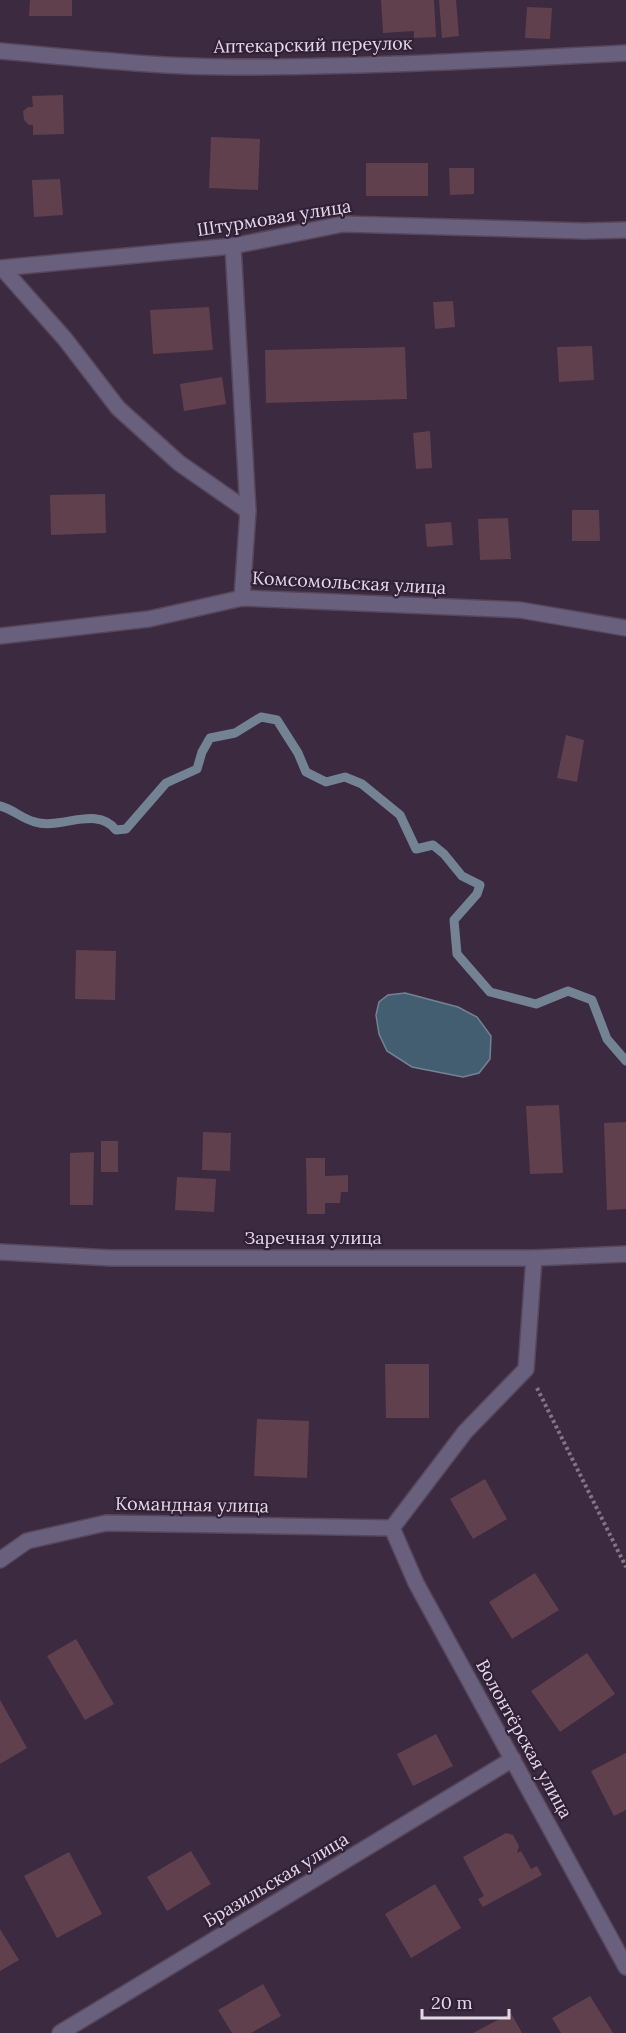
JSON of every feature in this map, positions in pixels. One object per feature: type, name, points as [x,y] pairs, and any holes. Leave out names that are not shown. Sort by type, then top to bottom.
[{"type":"street","name":"Аптекарский переулок","points":[[0,51],[124,62],[235,67],[488,61],[626,53]]},
{"type":"street","name":"Штурмовая улица","points":[[1,268],[233,246],[343,224],[584,231],[626,230]]},
{"type":"street","points":[[233,246],[248,511],[242,598]]},
{"type":"street","points":[[1,268],[65,339],[118,408],[179,463],[248,511]]},
{"type":"street","name":"Комсомольская улица","points":[[0,636],[149,619],[242,598],[520,610],[626,628]]},
{"type":"street","name":"Заречная улица","points":[[0,1252],[111,1258],[534,1258],[626,1254]]},
{"type":"street","points":[[392,1528],[465,1432],[526,1369],[534,1258]]},
{"type":"street","name":"Командная улица","points":[[0,1560],[27,1541],[106,1523],[392,1528]]},
{"type":"street","name":"Волонтёрская улица","points":[[392,1528],[416,1583],[626,1967]]},
{"type":"street","name":"Бразильская улица","points":[[60,2033],[513,1759]]},
{"type":"path","points":[[526,1369],[544,1400],[626,1567]]},
{"type":"water","points":[[405,993],[458,1007],[477,1017],[491,1036],[490,1059],[479,1073],[463,1077],[412,1067],[387,1051],[379,1034],[376,1015],[379,1002],[388,995]]},
{"type":"building","points":[[30,0],[72,0],[72,16],[29,16]]},
{"type":"building","points":[[381,0],[434,0],[436,37],[414,38],[414,31],[383,33]]},
{"type":"building","points":[[439,0],[456,0],[459,36],[442,38]]},
{"type":"building","points":[[527,7],[552,8],[550,39],[525,38]]},
{"type":"building","points":[[63,95],[64,134],[33,135],[33,125],[29,125],[24,120],[23,111],[28,107],[33,107],[32,96]]},
{"type":"building","points":[[211,137],[260,139],[258,190],[209,188]]},
{"type":"building","points":[[366,163],[428,163],[428,196],[366,196]]},
{"type":"building","points":[[449,168],[474,168],[474,194],[450,195]]},
{"type":"building","points":[[60,179],[63,215],[34,217],[32,180]]},
{"type":"building","points":[[453,301],[455,327],[435,329],[433,302]]},
{"type":"building","points":[[209,307],[213,350],[153,354],[150,310]]},
{"type":"building","points":[[592,346],[594,380],[559,382],[557,347]]},
{"type":"building","points":[[405,347],[407,399],[266,403],[265,350]]},
{"type":"building","points":[[222,377],[226,404],[184,411],[180,384]]},
{"type":"building","points":[[430,431],[432,468],[416,469],[413,433]]},
{"type":"building","points":[[105,494],[106,533],[51,535],[50,495]]},
{"type":"building","points":[[572,510],[599,510],[600,541],[572,541]]},
{"type":"building","points":[[508,518],[511,559],[480,560],[478,519]]},
{"type":"building","points":[[451,522],[453,545],[427,547],[425,524]]},
{"type":"building","points":[[566,735],[584,740],[577,782],[557,778]]},
{"type":"building","points":[[76,950],[116,951],[115,1000],[75,999]]},
{"type":"building","points":[[559,1105],[563,1173],[530,1174],[526,1106]]},
{"type":"building","points":[[626,1122],[626,1209],[607,1210],[604,1123]]},
{"type":"building","points":[[203,1132],[231,1133],[230,1171],[202,1170]]},
{"type":"building","points":[[101,1141],[118,1141],[118,1172],[101,1172]]},
{"type":"building","points":[[94,1152],[93,1205],[70,1205],[70,1153]]},
{"type":"building","points":[[306,1158],[325,1158],[325,1176],[348,1175],[348,1192],[341,1192],[340,1203],[325,1203],[325,1214],[307,1214]]},
{"type":"building","points":[[177,1177],[216,1179],[214,1212],[175,1210]]},
{"type":"building","points":[[385,1364],[429,1364],[429,1418],[386,1418]]},
{"type":"building","points":[[257,1419],[309,1421],[307,1478],[254,1476]]},
{"type":"building","points":[[485,1479],[507,1519],[473,1539],[450,1499]]},
{"type":"building","points":[[535,1573],[559,1610],[512,1639],[489,1602]]},
{"type":"building","points":[[76,1639],[114,1704],[85,1720],[47,1656]]},
{"type":"building","points":[[587,1653],[615,1694],[560,1732],[531,1691]]},
{"type":"building","points":[[0,1700],[27,1748],[0,1764]]},
{"type":"building","points":[[436,1734],[453,1766],[413,1786],[397,1754]]},
{"type":"building","points":[[626,1753],[626,1810],[614,1816],[591,1771]]},
{"type":"building","points":[[506,1833],[513,1835],[519,1846],[517,1853],[521,1851],[531,1869],[537,1866],[542,1875],[483,1907],[478,1899],[484,1896],[463,1857]]},
{"type":"building","points":[[191,1851],[211,1884],[167,1911],[147,1877]]},
{"type":"building","points":[[69,1852],[102,1914],[57,1938],[24,1876]]},
{"type":"building","points":[[435,1884],[461,1928],[411,1958],[385,1914]]},
{"type":"building","points":[[0,1929],[19,1960],[0,1971]]},
{"type":"building","points":[[263,1984],[281,2016],[251,2033],[232,2033],[218,2010]]},
{"type":"building","points":[[590,1996],[613,2033],[561,2033],[552,2018]]},
{"type":"building","points":[[511,2013],[522,2033],[473,2033]]},
{"type":"waterway","points":[[0,806],[26,819],[45,824],[99,819],[116,830],[126,829],[166,783],[197,769],[202,752],[210,738],[235,733],[261,717],[277,720],[298,753],[306,772],[326,782],[345,777],[362,784],[400,815],[416,849],[433,845],[444,854],[462,876],[480,885],[477,894],[454,920],[457,954],[490,992],[536,1004],[568,991],[592,1000],[607,1039],[626,1061]]}]
